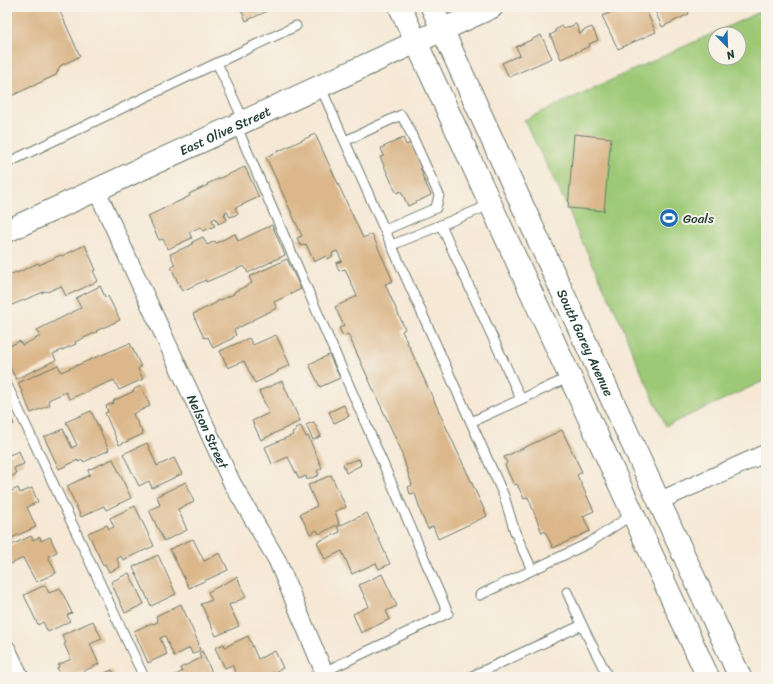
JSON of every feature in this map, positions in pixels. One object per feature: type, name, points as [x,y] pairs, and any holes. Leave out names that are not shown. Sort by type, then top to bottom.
[{"type":"main road","points":[[400,7],[708,677]]},
{"type":"main road","name":"South Garey Avenue","points":[[432,7],[498,154],[740,677]]},
{"type":"main road","name":"East Olive Street","points":[[7,231],[492,7]]},
{"type":"main road","points":[[610,463],[634,488],[643,495],[659,500]]},
{"type":"main road","points":[[633,514],[647,517],[660,524],[679,544]]},
{"type":"street","name":"Nelson Street","points":[[96,189],[232,483],[277,560],[318,674]]},
{"type":"street","points":[[659,500],[766,453]]},
{"type":"street","points":[[7,649],[20,677]]},
{"type":"lane","points":[[7,163],[296,26]]},
{"type":"lane","points":[[217,63],[240,123],[448,613],[318,674]]},
{"type":"lane","points":[[320,86],[504,496],[515,532],[532,570]]},
{"type":"lane","points":[[345,141],[401,115],[408,127],[438,195],[436,208],[385,230]]},
{"type":"lane","points":[[392,245],[490,205]]},
{"type":"lane","points":[[441,225],[521,399]]},
{"type":"lane","points":[[471,422],[570,377]]},
{"type":"lane","points":[[7,385],[144,677]]},
{"type":"lane","points":[[480,595],[589,543],[633,514]]},
{"type":"lane","points":[[567,592],[582,626],[608,677]]},
{"type":"lane","points":[[470,677],[582,626]]},
{"type":"green space","name":"Goals","points":[[766,9],[766,380],[666,426],[633,354],[623,327],[576,229],[568,208],[524,120],[707,36],[707,66],[747,66],[747,26],[729,26]]},
{"type":"building","points":[[7,7],[58,7],[80,56],[60,66],[56,75],[7,98]]},
{"type":"building","points":[[240,7],[276,7],[246,21]]},
{"type":"building","points":[[612,7],[644,7],[656,32],[618,49],[602,16],[614,11]]},
{"type":"building","points":[[685,7],[689,14],[662,27],[654,8]]},
{"type":"building","points":[[576,24],[580,34],[583,32],[582,31],[592,27],[598,40],[589,44],[590,46],[561,59],[550,35],[562,26],[564,29]]},
{"type":"building","points":[[541,35],[552,58],[509,77],[502,63],[520,55],[516,47]]},
{"type":"building","points":[[315,134],[363,238],[372,234],[393,281],[385,284],[405,329],[402,331],[487,516],[438,539],[433,526],[428,529],[422,516],[415,493],[410,494],[408,487],[412,485],[400,448],[348,334],[343,336],[339,328],[344,326],[335,307],[357,296],[345,269],[339,271],[336,263],[342,261],[337,251],[332,253],[333,256],[327,259],[326,256],[314,262],[306,244],[301,246],[297,238],[302,236],[266,157]]},
{"type":"building","points":[[574,134],[611,138],[604,211],[568,208]]},
{"type":"building","points":[[403,138],[406,145],[411,143],[422,167],[420,168],[423,174],[422,175],[431,195],[408,206],[401,191],[397,193],[395,190],[380,157],[384,156],[381,148]]},
{"type":"building","points":[[245,167],[259,197],[235,208],[238,214],[230,217],[227,211],[225,212],[226,214],[224,214],[227,220],[218,224],[216,218],[212,220],[215,226],[203,231],[201,227],[189,232],[192,238],[168,249],[163,239],[159,240],[148,216],[190,196],[189,194],[208,185],[207,184]]},
{"type":"building","points":[[272,225],[285,255],[248,273],[244,266],[206,282],[206,280],[182,291],[171,267],[175,265],[170,254],[193,244],[192,242],[203,237],[207,245],[215,241],[216,243],[235,234],[238,241]]},
{"type":"building","points":[[85,245],[96,270],[93,271],[98,281],[66,296],[61,286],[7,307],[7,276],[38,263],[39,265],[61,255],[62,256]]},
{"type":"building","points":[[287,259],[301,289],[274,302],[277,308],[234,330],[236,335],[233,338],[213,348],[208,337],[204,338],[193,314],[234,294],[234,292],[252,283],[249,277]]},
{"type":"building","points":[[100,286],[105,297],[108,296],[120,320],[75,342],[76,344],[53,354],[56,360],[16,379],[7,361],[7,347],[20,341],[22,345],[41,336],[37,330],[81,308],[76,298]]},
{"type":"building","points":[[276,335],[290,365],[255,383],[244,361],[228,368],[220,351],[249,338],[253,345]]},
{"type":"building","points":[[130,343],[141,367],[138,369],[143,379],[119,390],[114,380],[69,399],[66,392],[48,400],[50,405],[31,413],[18,383],[58,365],[61,372]]},
{"type":"building","points":[[329,355],[340,378],[320,387],[309,364]]},
{"type":"building","points":[[282,381],[300,421],[261,440],[252,421],[269,413],[259,391]]},
{"type":"building","points":[[141,386],[150,406],[133,414],[143,434],[119,445],[105,413],[108,412],[106,406],[114,403],[113,401]]},
{"type":"building","points":[[344,405],[349,416],[334,423],[329,412]]},
{"type":"building","points":[[91,411],[109,450],[84,462],[83,460],[78,462],[78,460],[59,469],[44,437],[63,429],[72,448],[77,445],[66,422]]},
{"type":"building","points":[[10,416],[14,424],[7,427],[7,417]]},
{"type":"building","points":[[314,422],[321,436],[313,440],[306,425]]},
{"type":"building","points":[[301,426],[306,437],[308,436],[322,468],[317,471],[319,475],[307,480],[306,476],[299,479],[288,457],[272,464],[265,447],[293,435],[292,433],[296,431],[295,428]]},
{"type":"building","points":[[562,430],[582,472],[577,475],[594,511],[583,516],[590,531],[553,548],[545,531],[542,533],[528,497],[524,499],[517,484],[514,485],[505,465],[507,463],[504,457]]},
{"type":"building","points":[[147,443],[157,466],[174,458],[182,474],[152,488],[149,481],[139,486],[123,454]]},
{"type":"building","points":[[19,451],[24,464],[14,468],[16,474],[7,479],[7,456]]},
{"type":"building","points":[[113,459],[131,498],[106,510],[104,506],[81,517],[67,486],[90,475],[88,470]]},
{"type":"building","points":[[359,459],[361,465],[346,473],[343,464]]},
{"type":"building","points":[[331,475],[346,507],[335,511],[339,524],[319,534],[317,530],[310,534],[300,514],[317,506],[308,485]]},
{"type":"building","points":[[186,482],[194,502],[178,509],[187,530],[164,541],[149,510],[160,505],[157,496]]},
{"type":"building","points":[[18,488],[20,493],[32,488],[38,502],[27,507],[36,527],[7,540],[7,522],[9,522],[7,518],[7,493]]},
{"type":"building","points":[[135,506],[154,546],[123,560],[121,556],[117,559],[120,567],[109,572],[105,564],[103,565],[88,533],[107,525],[109,529],[114,527],[110,518]]},
{"type":"building","points":[[367,513],[390,564],[379,569],[376,563],[352,574],[342,551],[325,559],[317,542],[340,532],[337,527]]},
{"type":"building","points":[[31,536],[33,540],[40,537],[41,541],[50,537],[57,552],[48,556],[56,573],[36,582],[23,558],[11,564],[7,556],[7,547]]},
{"type":"building","points":[[193,539],[204,561],[220,553],[228,570],[189,588],[170,549]]},
{"type":"building","points":[[158,555],[176,594],[151,606],[133,567]]},
{"type":"building","points":[[129,573],[144,604],[125,613],[111,582]]},
{"type":"building","points":[[382,574],[397,606],[386,611],[390,619],[361,633],[353,614],[369,606],[359,585]]},
{"type":"building","points":[[237,577],[246,597],[229,605],[239,626],[216,636],[201,604],[212,600],[208,592]]},
{"type":"building","points":[[45,585],[49,593],[60,588],[72,613],[67,615],[70,621],[48,632],[43,622],[38,625],[24,595]]},
{"type":"building","points":[[181,604],[199,644],[200,650],[192,654],[190,648],[174,656],[165,636],[160,638],[167,654],[148,663],[134,631],[158,622],[156,616]]},
{"type":"building","points":[[93,621],[102,639],[90,644],[99,664],[71,677],[62,677],[57,668],[59,667],[58,665],[71,659],[64,644],[66,643],[62,635]]},
{"type":"building","points":[[248,636],[258,659],[275,651],[283,668],[263,677],[251,677],[249,674],[244,677],[238,677],[232,665],[225,668],[215,648],[224,644],[225,647]]},
{"type":"building","points":[[202,651],[214,677],[171,677],[182,672],[180,668],[201,658],[199,653]]},
{"type":"building","points":[[112,670],[116,677],[97,677]]},
{"type":"place","name":"Goals","points":[[669,218]]}]
